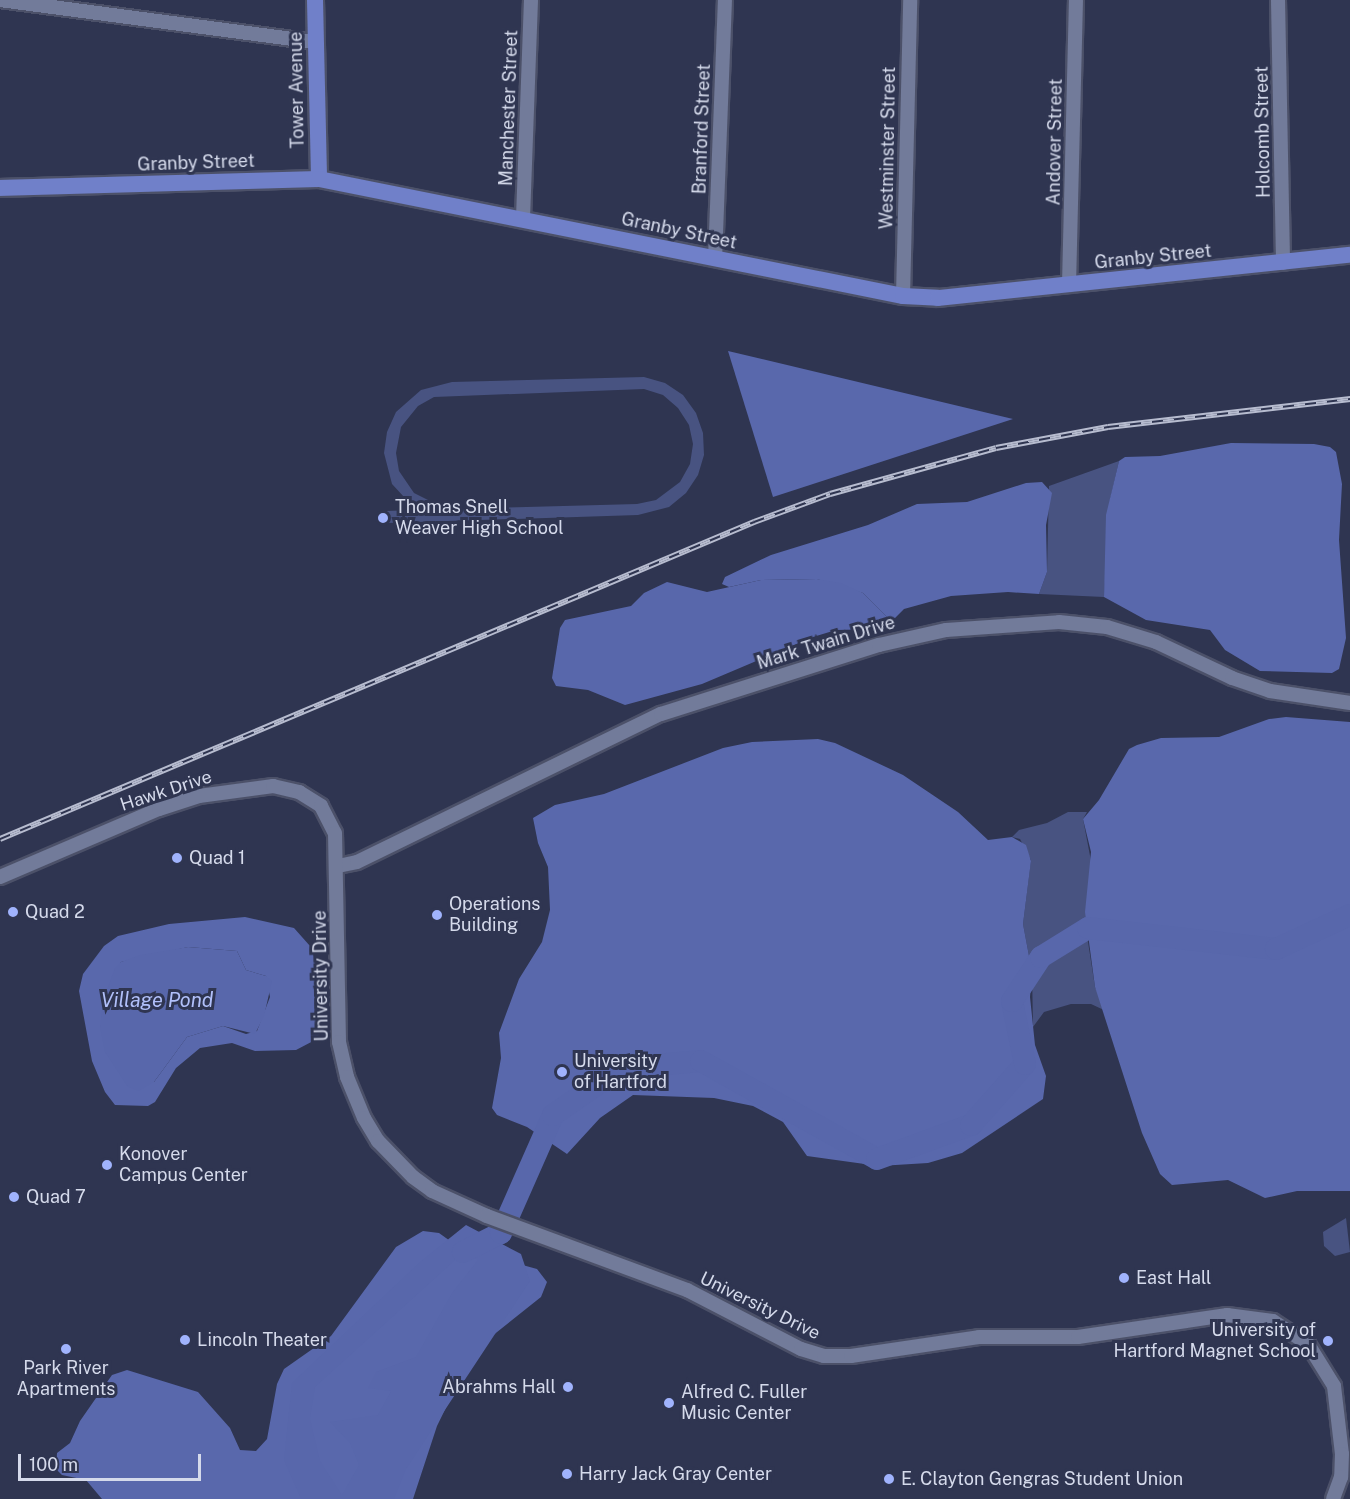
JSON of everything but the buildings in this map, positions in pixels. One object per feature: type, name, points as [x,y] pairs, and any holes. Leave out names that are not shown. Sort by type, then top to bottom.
[{"type":"main road","name":"Tower Avenue","points":[[315,0],[319,179]]},
{"type":"main road","name":"Granby Street","points":[[0,188],[319,179],[523,218],[903,296],[985,296],[1350,255]]},
{"type":"street","points":[[0,0],[316,42]]},
{"type":"street","name":"Manchester Street","points":[[523,218],[531,0]]},
{"type":"street","name":"Branford Street","points":[[715,259],[725,0]]},
{"type":"street","name":"Westminster Street","points":[[903,296],[910,0]]},
{"type":"street","name":"Andover Street","points":[[1069,285],[1076,0]]},
{"type":"street","name":"Holcomb Street","points":[[1278,0],[1282,263]]},
{"type":"street","name":"Mark Twain Drive","points":[[338,866],[367,858],[661,714],[879,645],[946,630],[1059,622],[1107,627],[1156,642],[1232,678],[1270,691],[1350,703]]},
{"type":"street","name":"Hawk Drive","points":[[0,877],[177,802],[220,791],[267,786],[291,788],[321,806],[335,832],[338,866]]},
{"type":"street","name":"University Drive","points":[[338,866],[339,1042],[358,1107],[378,1141],[413,1177],[442,1197],[687,1290],[801,1349],[831,1356],[979,1337],[1078,1337],[1227,1315],[1252,1315],[1273,1321],[1308,1344],[1334,1386],[1342,1454],[1341,1477],[1333,1499]]},
{"type":"shaded area","points":[[728,351],[1013,419],[773,497]]},
{"type":"shaded area","points":[[644,377],[665,383],[683,395],[696,413],[703,433],[704,455],[698,475],[686,493],[669,507],[638,515],[386,523],[386,511],[416,510],[392,484],[384,453],[387,432],[396,412],[421,390],[452,382]],"holes":[[[644,389],[663,395],[678,408],[689,425],[693,444],[690,464],[680,482],[656,500],[637,504],[446,509],[414,493],[399,471],[396,453],[401,427],[418,406],[434,397]]]},
{"type":"shaded area","points":[[1231,443],[1314,444],[1330,447],[1336,452],[1342,484],[1339,540],[1346,638],[1339,669],[1332,673],[1260,671],[1225,650],[1210,630],[1146,620],[1104,597],[1106,515],[1119,461],[1125,457],[1160,456]]},
{"type":"shaded area","points":[[1119,461],[1110,500],[1104,597],[1039,594],[1047,572],[1049,486]]},
{"type":"shaded area","points":[[1042,482],[1052,493],[1046,525],[1047,572],[1039,594],[1008,592],[951,596],[904,609],[895,618],[887,617],[863,593],[817,579],[761,580],[729,587],[722,584],[725,577],[771,555],[868,525],[917,504],[967,502],[1026,483]]},
{"type":"shaded area","points":[[1286,717],[1350,722],[1350,1191],[1297,1191],[1265,1198],[1228,1180],[1172,1185],[1160,1174],[1142,1133],[1095,987],[1085,912],[1091,852],[1083,819],[1099,800],[1129,749],[1161,738],[1219,737],[1269,719]]},
{"type":"shaded area","points":[[818,739],[835,743],[903,775],[958,812],[988,840],[1012,837],[1026,845],[1031,861],[1023,924],[1032,972],[1030,997],[1035,1045],[1046,1076],[1043,1099],[962,1153],[928,1163],[879,1166],[807,1156],[783,1122],[753,1106],[714,1098],[633,1095],[600,1118],[567,1154],[527,1127],[497,1115],[492,1108],[501,1058],[499,1033],[519,979],[542,942],[550,910],[548,867],[538,843],[533,818],[555,805],[604,794],[723,748],[752,742]]},
{"type":"shaded area","points":[[1068,812],[1087,812],[1083,819],[1091,861],[1086,929],[1095,987],[1106,1011],[1091,1004],[1071,1004],[1044,1012],[1033,1027],[1032,972],[1023,924],[1031,860],[1020,839],[1012,837],[1019,830],[1047,823]]},
{"type":"shaded area","points":[[245,917],[294,928],[310,946],[322,976],[323,1025],[317,1039],[296,1050],[255,1051],[232,1043],[200,1048],[176,1068],[155,1102],[148,1106],[115,1105],[105,1092],[92,1061],[79,991],[83,974],[104,946],[118,936],[169,924]],"holes":[[[188,947],[237,951],[246,970],[266,976],[270,997],[257,1031],[246,1034],[223,1026],[187,1037],[154,1082],[103,1001],[121,962]]]},
{"type":"shaded area","points":[[1346,1218],[1350,1252],[1335,1256],[1324,1246],[1323,1232]]},
{"type":"shaded area","points":[[423,1231],[439,1233],[460,1248],[537,1269],[547,1282],[541,1297],[487,1340],[462,1375],[437,1426],[413,1499],[102,1499],[86,1480],[62,1475],[56,1469],[57,1453],[70,1443],[80,1421],[112,1375],[127,1370],[198,1392],[230,1428],[240,1450],[256,1451],[267,1439],[277,1384],[284,1369],[331,1336],[396,1247]]},
{"type":"water","points":[[817,579],[841,583],[863,593],[887,617],[887,624],[881,629],[836,630],[813,637],[702,684],[625,705],[588,690],[556,686],[552,678],[560,628],[565,620],[631,606],[644,593],[667,582],[707,592],[761,580]]},
{"type":"water","name":"Village Pond","points":[[188,947],[237,951],[246,970],[266,976],[272,981],[264,1016],[255,1034],[223,1026],[187,1037],[154,1082],[139,1091],[128,1087],[105,1052],[100,1027],[103,1001],[115,968],[121,962],[140,955]]},
{"type":"water","points":[[466,1225],[521,1254],[530,1281],[406,1469],[394,1499],[301,1499],[284,1460],[292,1383],[420,1262]],"holes":[[[464,1252],[478,1260],[452,1293],[416,1357],[376,1372],[368,1388],[391,1391],[378,1415],[330,1422],[350,1443],[359,1465],[342,1495],[320,1461],[310,1419],[315,1387]]]},
{"type":"waterway","points":[[463,1252],[501,1233],[553,1115],[621,1068],[701,1061],[877,1159],[971,1125],[1025,1064],[1012,1001],[1041,957],[1088,928],[1276,949],[1350,915]]},
{"type":"railway","points":[[0,839],[754,522],[830,494],[996,448],[1108,427],[1350,399]]},
{"type":"place","name":"Thomas Snell Weaver High School","points":[[383,518]]},
{"type":"place","name":"Quad 1","points":[[177,858]]},
{"type":"place","name":"Quad 2","points":[[13,912]]},
{"type":"place","name":"Operations Building","points":[[437,915]]},
{"type":"place","name":"University of Hartford","points":[[562,1072]]},
{"type":"place","name":"Konover Campus Center","points":[[107,1165]]},
{"type":"place","name":"Quad 7","points":[[14,1197]]},
{"type":"place","name":"East Hall","points":[[1124,1278]]},
{"type":"place","name":"Lincoln Theater","points":[[185,1340]]},
{"type":"place","name":"University of Hartford Magnet School","points":[[1328,1341]]},
{"type":"place","name":"Park River Apartments","points":[[66,1349]]},
{"type":"place","name":"Abrahms Hall","points":[[568,1387]]},
{"type":"place","name":"Alfred C. Fuller Music Center","points":[[669,1403]]},
{"type":"place","name":"Harry Jack Gray Center","points":[[567,1474]]},
{"type":"place","name":"E. Clayton Gengras Student Union","points":[[889,1479]]}]
